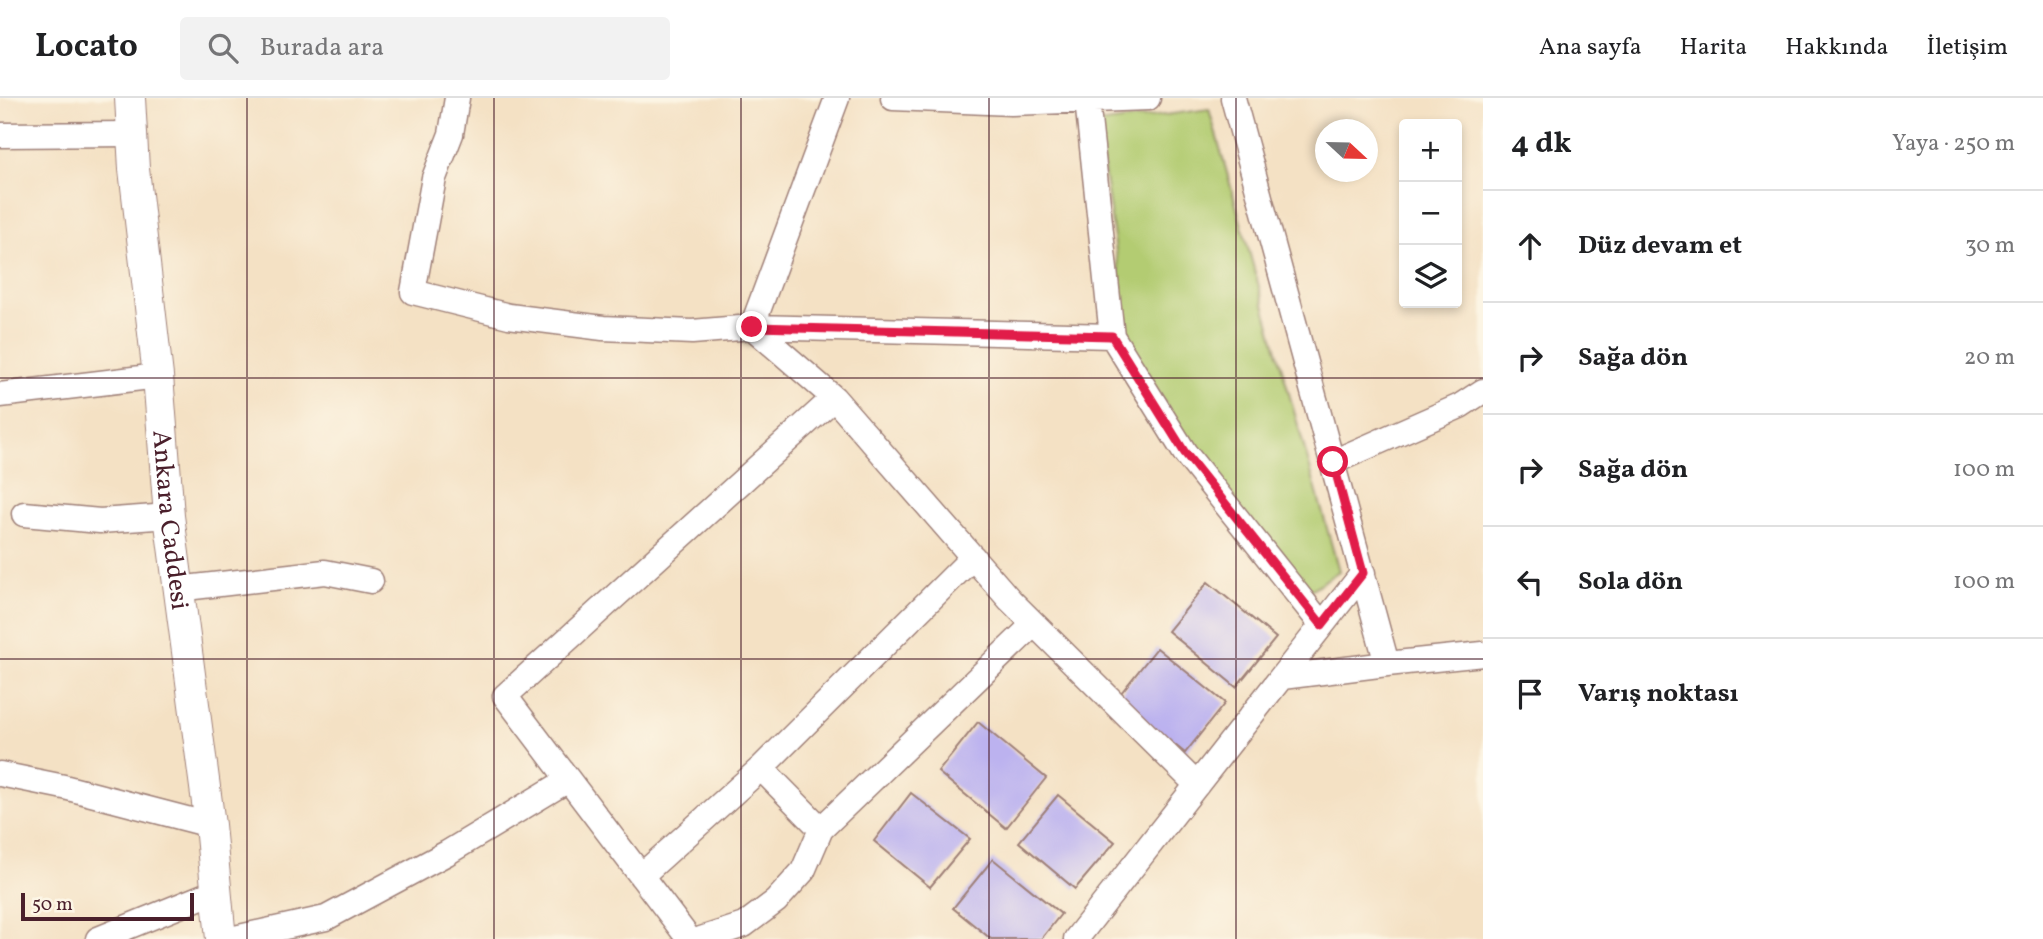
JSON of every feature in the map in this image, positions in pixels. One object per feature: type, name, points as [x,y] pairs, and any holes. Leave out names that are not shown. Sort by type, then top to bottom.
[{"type":"street","name":"Ankara Caddesi","points":[[133,98],[131,134],[158,376],[169,516],[210,825],[221,939]]},
{"type":"street","points":[[457,98],[451,134],[434,178],[413,292],[509,317],[603,327],[692,332],[752,327],[1112,336]]},
{"type":"street","points":[[752,327],[837,98]]},
{"type":"street","points":[[893,98],[1012,103],[1148,98]]},
{"type":"street","points":[[1233,98],[1387,664]]},
{"type":"street","points":[[1087,100],[1112,336],[1185,453],[1322,625]]},
{"type":"street","points":[[0,135],[131,134]]},
{"type":"street","points":[[752,327],[834,398],[1034,624],[1197,785]]},
{"type":"street","points":[[0,395],[158,376]]},
{"type":"street","points":[[1333,462],[1460,406],[1483,391]]},
{"type":"street","points":[[689,939],[505,696],[834,398]]},
{"type":"street","points":[[24,514],[100,522],[169,516]]},
{"type":"street","points":[[641,876],[761,768],[973,557]]},
{"type":"street","points":[[177,589],[325,572],[371,581]]},
{"type":"street","points":[[1076,939],[1363,573]]},
{"type":"street","points":[[701,939],[744,925],[776,901],[803,871],[821,829],[1034,624]]},
{"type":"street","points":[[1282,677],[1483,654]]},
{"type":"street","points":[[761,768],[821,829]]},
{"type":"street","points":[[0,774],[64,787],[210,825]]},
{"type":"street","points":[[230,939],[326,918],[447,853],[568,780]]},
{"type":"street","points":[[99,939],[216,891]]},
{"type":"green space","points":[[1209,109],[1339,571],[1303,595],[1183,434],[1130,345],[1097,124]]},
{"type":"building","points":[[1208,582],[1276,638],[1236,687],[1168,631]]},
{"type":"building","points":[[1157,648],[1225,703],[1185,753],[1117,698]]},
{"type":"building","points":[[978,722],[1046,778],[1006,828],[938,772]]},
{"type":"building","points":[[911,793],[970,839],[930,887],[874,841]]},
{"type":"building","points":[[1058,795],[1115,842],[1075,889],[1019,842]]},
{"type":"building","points":[[993,859],[1061,914],[1041,939],[991,939],[953,908]]},
{"type":"route","points":[[752,327],[1112,336],[1185,453],[1322,625],[1363,573],[1333,462]]}]
